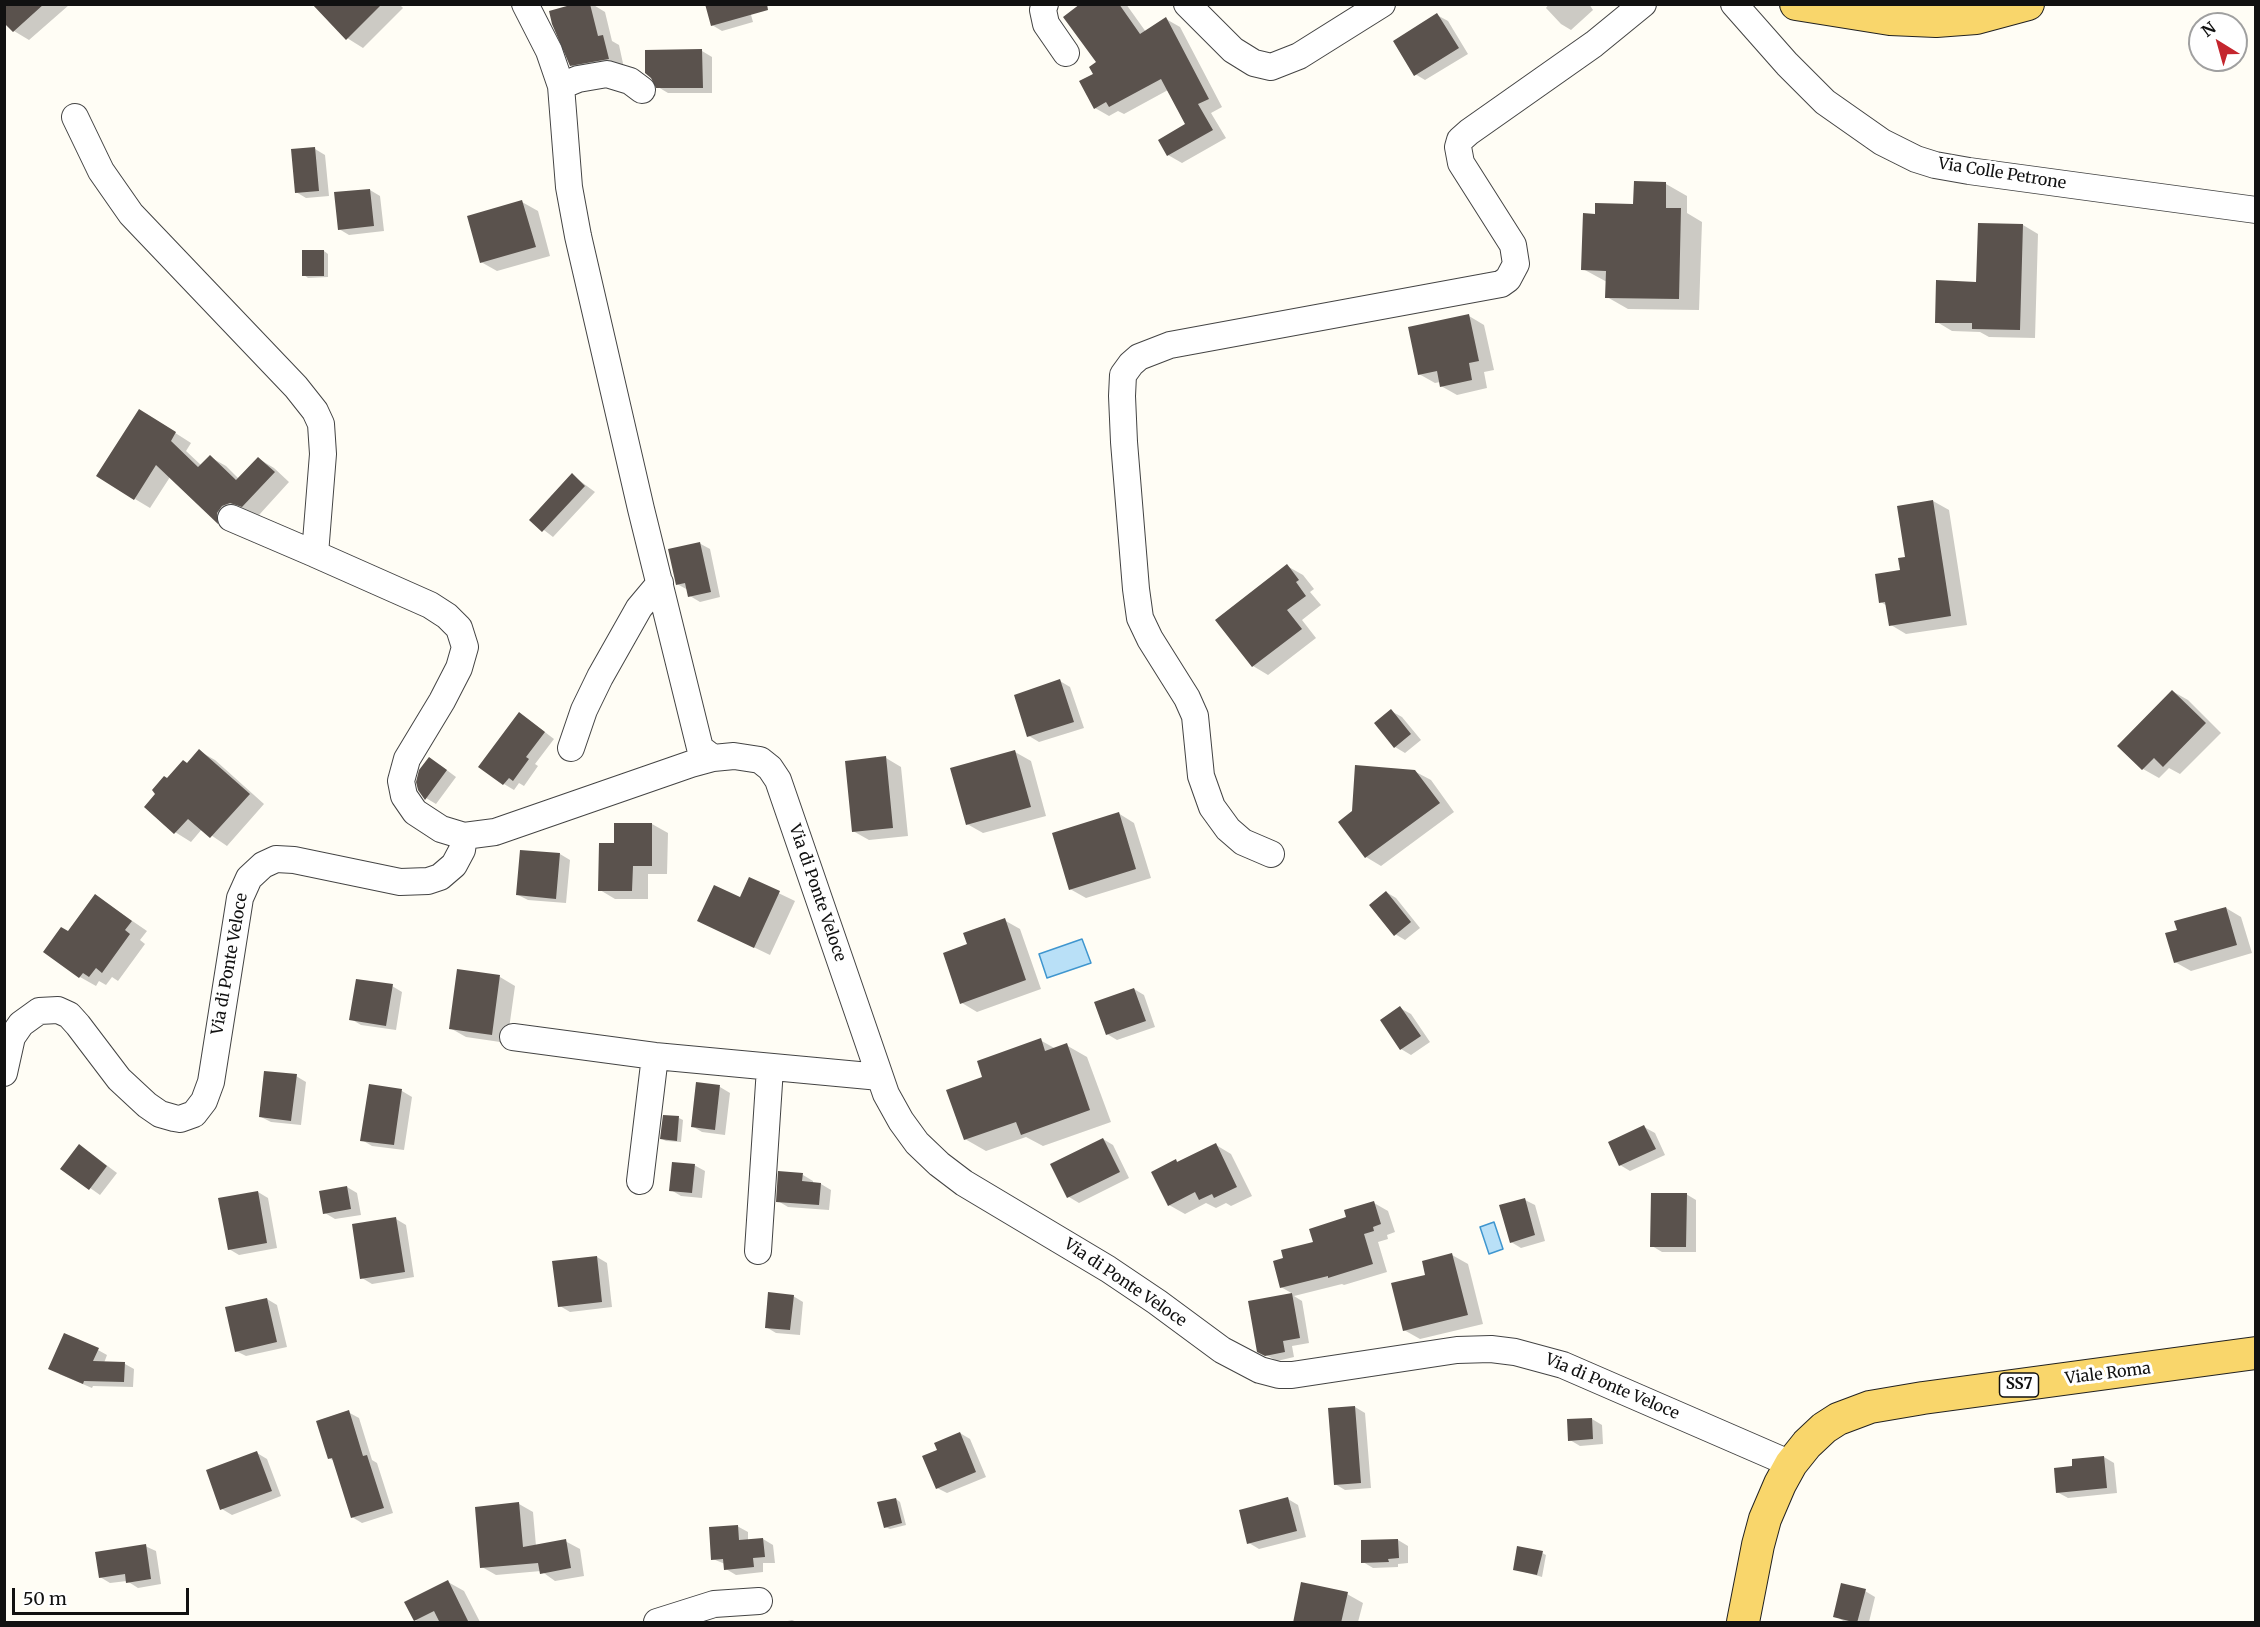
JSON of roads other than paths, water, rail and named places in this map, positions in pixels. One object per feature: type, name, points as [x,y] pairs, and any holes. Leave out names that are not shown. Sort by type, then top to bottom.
[{"type":"main road","points":[[1796,4],[1890,20],[1935,21],[1976,18],[2028,4]]},
{"type":"main road","name":"Viale Roma","points":[[1795,1459],[1829,1424],[1852,1412],[1876,1405],[2256,1353]]},
{"type":"main road","name":"SS7","points":[[1743,1623],[1761,1533],[1774,1496],[1795,1459]]},
{"type":"street","points":[[525,4],[549,51],[561,86],[574,222],[701,756]]},
{"type":"street","points":[[1045,4],[1043,10],[1046,24],[1066,53]]},
{"type":"street","points":[[1187,4],[1233,50],[1254,63],[1271,67],[1299,56],[1369,7]]},
{"type":"street","points":[[1271,854],[1243,842],[1228,829],[1212,807],[1201,776],[1195,716],[1187,698],[1150,639],[1140,618],[1125,453],[1123,375],[1139,357],[1170,345],[1447,292],[1501,284],[1508,279],[1516,264],[1513,245],[1461,163],[1458,147],[1460,140],[1594,44],[1643,4]]},
{"type":"street","name":"Via Colle Petrone","points":[[1734,4],[1787,64],[1825,102],[1881,142],[1916,159],[1969,171],[2256,210]]},
{"type":"street","points":[[561,86],[588,76],[607,74],[626,79],[642,90]]},
{"type":"street","points":[[75,117],[101,171],[131,214],[296,387],[315,411],[321,424],[323,446],[315,554]]},
{"type":"street","points":[[231,518],[430,605],[447,616],[459,628],[465,646],[459,668],[407,759],[401,781],[404,796],[415,812],[441,829],[464,836]]},
{"type":"street","points":[[571,748],[584,710],[600,677],[639,608],[660,583]]},
{"type":"street","name":"Via di Ponte Veloce","points":[[4,1073],[12,1037],[21,1024],[39,1011],[58,1010],[78,1025],[119,1078],[147,1105],[160,1114],[174,1118],[180,1119],[194,1114],[204,1101],[209,1088],[238,905],[244,884],[253,873],[269,862],[284,859],[400,882],[428,881],[440,877],[454,865],[462,850],[464,836],[495,832],[701,756],[734,756],[760,760],[770,768],[778,780],[891,1104],[906,1130],[939,1164],[964,1183],[1108,1269],[1222,1350],[1248,1365],[1272,1374],[1292,1375],[1456,1350],[1491,1349],[1515,1352],[1563,1365],[1795,1459]]},
{"type":"street","points":[[513,1037],[655,1056],[880,1077]]},
{"type":"street","points":[[640,1181],[655,1056]]},
{"type":"street","points":[[758,1251],[770,1068]]},
{"type":"street","points":[[656,1616],[714,1604],[759,1601]]},
{"type":"water","points":[[1082,939],[1091,963],[1047,978],[1039,954]]},
{"type":"water","points":[[1494,1222],[1503,1249],[1489,1254],[1480,1227]]}]
